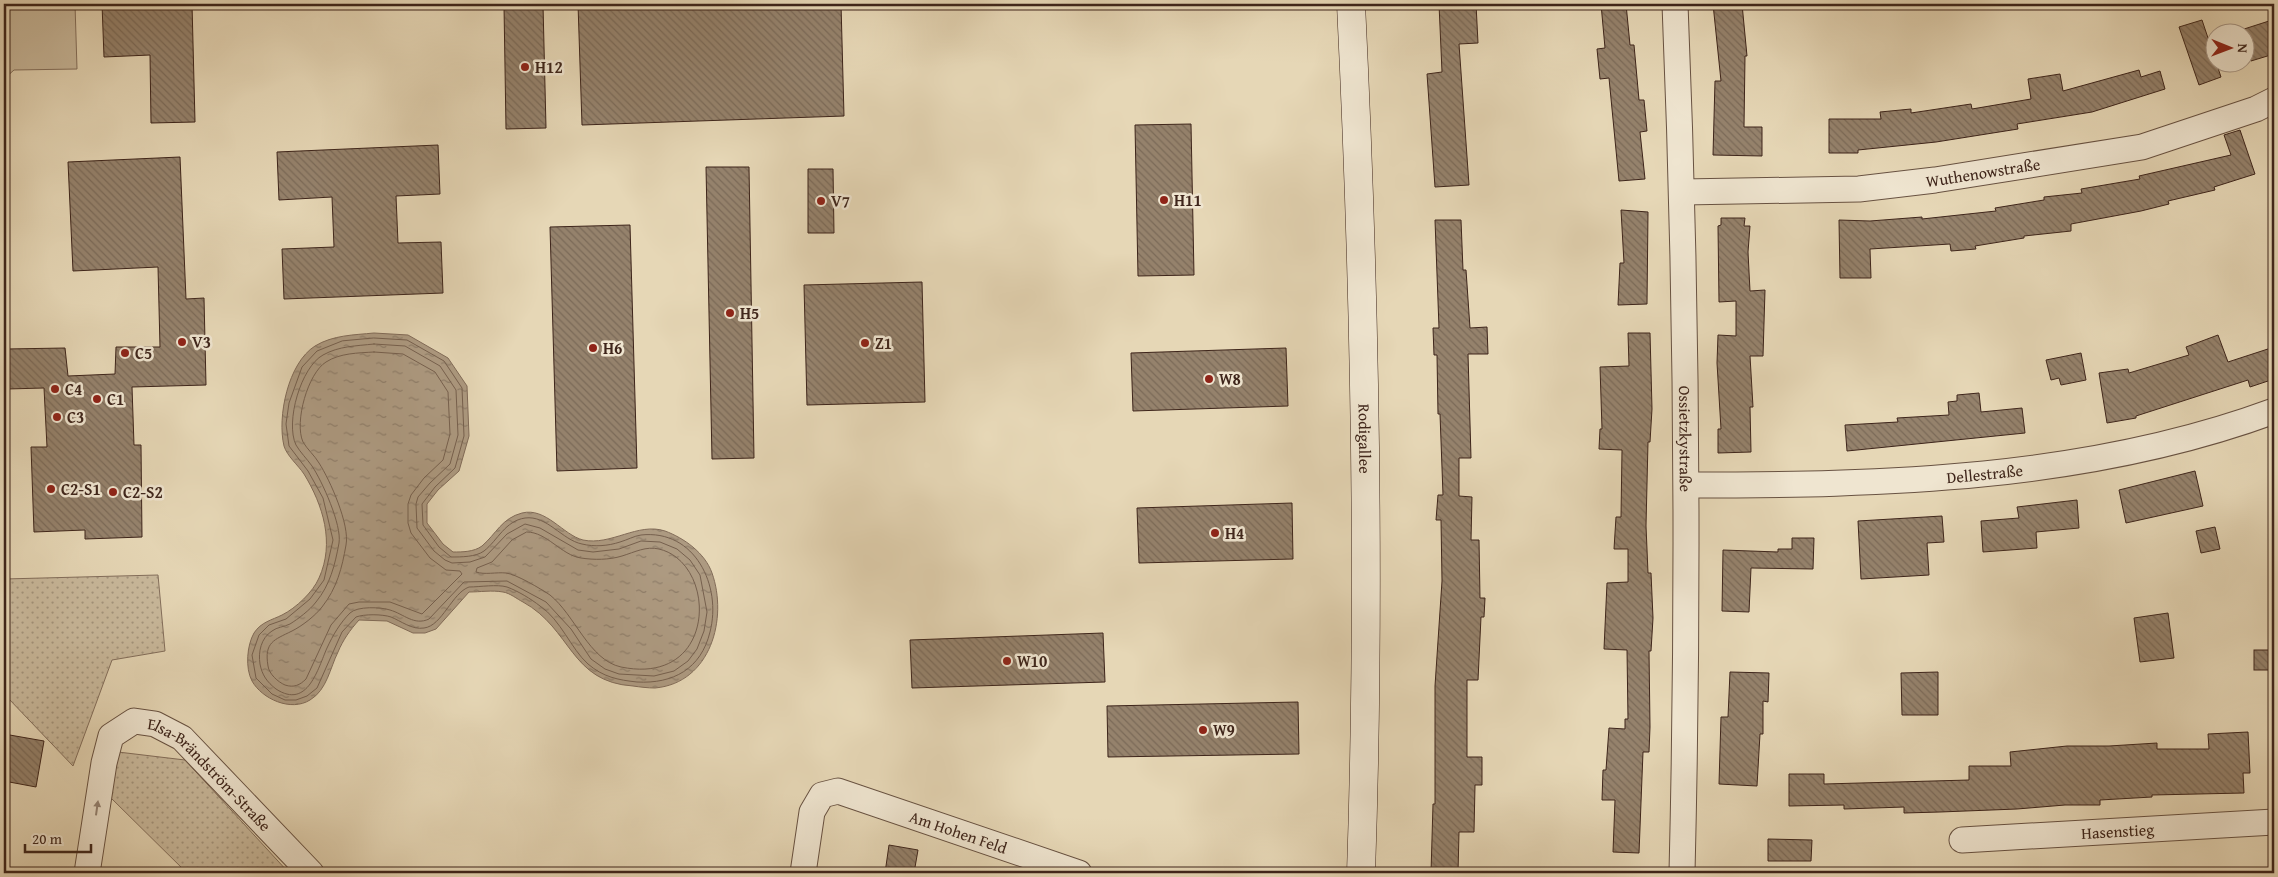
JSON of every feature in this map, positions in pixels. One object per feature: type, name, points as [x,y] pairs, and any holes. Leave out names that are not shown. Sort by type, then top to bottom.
[{"type":"main road","name":"Rodigallee","points":[[1351,4],[1361,205],[1366,601],[1361,873]]},
{"type":"street","name":"Ossietzkystraße","points":[[1674,4],[1682,192],[1687,485],[1682,873]]},
{"type":"street","name":"Wuthenowstraße","points":[[1682,192],[1859,189],[1935,180],[2142,147],[2256,109],[2274,100]]},
{"type":"street","name":"Dellestraße","points":[[1687,485],[1819,485],[1932,479],[2087,461],[2224,429],[2274,411]]},
{"type":"street","name":"Elsa-Brändström-Straße","points":[[87,873],[104,763],[111,736],[134,721],[155,724],[182,738],[311,873]]},
{"type":"street","name":"Am Hohen Feld","points":[[803,873],[812,812],[822,794],[838,791],[1070,872]]},
{"type":"street","name":"Hasenstieg","points":[[1962,840],[2274,822]]},
{"type":"shaded area","points":[[4,4],[75,4],[77,69],[14,70],[4,79]]},
{"type":"shaded area","points":[[158,575],[165,651],[112,660],[73,766],[8,698],[4,697],[4,579]]},
{"type":"shaded area","points":[[118,752],[185,760],[289,873],[187,873],[110,797]]},
{"type":"water","points":[[374,333],[408,335],[448,358],[467,386],[469,436],[459,471],[438,490],[427,504],[427,523],[443,544],[453,552],[475,549],[482,546],[500,527],[515,515],[531,512],[547,518],[568,533],[583,540],[604,540],[645,529],[665,531],[679,538],[693,547],[709,566],[716,591],[718,609],[716,628],[710,646],[702,661],[690,674],[674,683],[655,688],[612,682],[596,675],[583,665],[552,626],[539,613],[508,594],[499,591],[486,591],[469,592],[436,629],[425,633],[413,633],[387,621],[359,620],[342,643],[324,685],[316,696],[310,700],[294,705],[286,704],[270,698],[257,687],[252,681],[248,670],[250,644],[254,633],[263,624],[282,615],[304,599],[319,578],[324,565],[326,551],[325,524],[317,498],[304,474],[285,450],[284,446],[282,421],[291,377],[306,354],[322,342],[351,335]]},
{"type":"building","points":[[102,4],[192,4],[195,122],[151,123],[150,55],[104,57]]},
{"type":"building","points":[[578,4],[841,4],[844,116],[582,125]]},
{"type":"building","points":[[1439,4],[1476,4],[1478,43],[1459,44],[1469,185],[1435,187],[1427,74],[1442,72]]},
{"type":"building","points":[[1601,4],[1626,4],[1630,45],[1634,45],[1639,100],[1644,100],[1647,131],[1640,132],[1645,179],[1619,181],[1609,78],[1600,79],[1597,49],[1605,48]]},
{"type":"building","points":[[1713,4],[1742,4],[1747,56],[1745,56],[1744,127],[1762,127],[1762,156],[1713,155],[1715,81],[1721,81]]},
{"type":"building","name":"H12","points":[[543,5],[546,128],[506,129],[504,6]]},
{"type":"building","points":[[2202,20],[2206,32],[2206,72],[2219,72],[2221,77],[2199,85],[2179,27]]},
{"type":"building","points":[[2269,21],[2274,38],[2274,54],[2256,59],[2256,25]]},
{"type":"building","points":[[2139,70],[2141,77],[2160,71],[2165,89],[2092,112],[2017,124],[2018,129],[1936,142],[1858,150],[1858,153],[1829,153],[1829,119],[1881,119],[1880,112],[1911,109],[1911,113],[1971,104],[1972,109],[2031,99],[2028,79],[2060,74],[2063,91]]},
{"type":"building","name":"H11","points":[[1191,124],[1194,275],[1138,276],[1135,125]]},
{"type":"building","points":[[2240,130],[2255,174],[2214,187],[2215,190],[2168,201],[2169,204],[2141,211],[2071,224],[2071,231],[2024,236],[2024,238],[1975,246],[1976,249],[1951,251],[1950,244],[1870,249],[1871,278],[1840,278],[1839,220],[1870,221],[1922,217],[1922,219],[1996,211],[1995,208],[2044,200],[2044,197],[2082,193],[2081,189],[2140,179],[2139,176],[2231,155],[2224,135]]},
{"type":"building","points":[[438,145],[440,194],[396,196],[398,243],[441,242],[443,293],[284,299],[282,249],[334,247],[332,197],[279,200],[277,152]]},
{"type":"building","points":[[180,157],[186,299],[204,298],[206,385],[132,387],[134,445],[141,445],[142,537],[85,539],[85,530],[34,532],[31,447],[47,447],[44,388],[7,389],[6,349],[65,348],[68,376],[115,374],[116,347],[160,347],[158,267],[73,271],[68,162]]},
{"type":"building","name":"H5","points":[[706,167],[749,167],[754,458],[712,459]]},
{"type":"building","name":"V7","points":[[808,169],[833,169],[834,233],[808,233]]},
{"type":"building","points":[[1621,210],[1648,212],[1647,304],[1618,305],[1620,263],[1624,263]]},
{"type":"building","points":[[1721,218],[1745,218],[1744,226],[1750,226],[1748,252],[1750,291],[1765,290],[1763,356],[1750,356],[1753,407],[1750,407],[1751,452],[1718,453],[1718,429],[1721,429],[1717,363],[1718,335],[1736,336],[1736,301],[1719,302],[1718,226],[1721,225]]},
{"type":"building","points":[[1435,220],[1461,220],[1463,270],[1466,270],[1470,328],[1487,327],[1488,354],[1468,354],[1471,458],[1459,458],[1459,496],[1472,497],[1471,540],[1479,540],[1480,598],[1485,598],[1484,617],[1481,617],[1478,680],[1467,680],[1467,757],[1482,757],[1482,785],[1475,785],[1474,832],[1459,832],[1458,873],[1431,873],[1433,804],[1435,804],[1435,686],[1442,581],[1441,520],[1436,520],[1438,495],[1443,495],[1440,414],[1438,414],[1437,355],[1434,355],[1433,328],[1439,328]]},
{"type":"building","name":"H6","points":[[630,225],[637,468],[557,471],[550,227]]},
{"type":"building","name":"Z1","points":[[922,282],[925,402],[807,405],[804,285]]},
{"type":"building","points":[[1628,333],[1650,333],[1652,409],[1650,442],[1648,442],[1646,526],[1648,573],[1651,573],[1653,618],[1651,651],[1649,651],[1650,727],[1649,752],[1643,752],[1639,853],[1613,852],[1615,800],[1602,800],[1603,770],[1606,770],[1609,728],[1625,729],[1625,719],[1628,719],[1627,650],[1604,649],[1607,583],[1628,582],[1628,549],[1614,549],[1616,517],[1621,517],[1622,450],[1599,449],[1600,429],[1602,429],[1600,367],[1629,366]]},
{"type":"building","points":[[2218,335],[2228,362],[2274,347],[2274,379],[2250,387],[2248,380],[2136,416],[2136,418],[2107,423],[2099,373],[2128,369],[2129,373],[2189,355],[2186,347]]},
{"type":"building","name":"W8","points":[[1286,348],[1288,406],[1133,411],[1131,353]]},
{"type":"building","points":[[2081,353],[2086,380],[2061,385],[2059,378],[2051,380],[2046,360]]},
{"type":"building","points":[[1979,393],[1981,412],[2022,408],[2025,433],[1847,451],[1845,425],[1898,422],[1897,418],[1949,415],[1948,402],[1957,401],[1957,395]]},
{"type":"building","points":[[2195,471],[2203,506],[2126,523],[2119,490]]},
{"type":"building","points":[[2077,500],[2079,528],[2036,532],[2037,548],[1983,552],[1981,521],[2019,518],[2017,507]]},
{"type":"building","name":"H4","points":[[1292,503],[1293,559],[1139,563],[1137,508]]},
{"type":"building","points":[[1942,516],[1944,542],[1927,543],[1929,575],[1861,579],[1858,521]]},
{"type":"building","points":[[2215,527],[2220,549],[2201,553],[2196,531]]},
{"type":"building","points":[[1792,538],[1814,538],[1813,569],[1751,568],[1749,612],[1722,611],[1723,550],[1778,552],[1778,549],[1792,549]]},
{"type":"building","points":[[2168,613],[2174,658],[2140,662],[2134,618]]},
{"type":"building","name":"W10","points":[[1103,633],[1105,682],[912,688],[910,640]]},
{"type":"building","points":[[2254,650],[2271,650],[2271,670],[2254,670]]},
{"type":"building","points":[[1730,672],[1769,673],[1768,702],[1763,701],[1763,734],[1760,734],[1757,786],[1719,784],[1721,717],[1728,717]]},
{"type":"building","points":[[1938,672],[1938,715],[1902,715],[1901,673]]},
{"type":"building","name":"W9","points":[[1298,702],[1299,754],[1108,757],[1107,706]]},
{"type":"building","points":[[2248,732],[2250,773],[2243,773],[2244,793],[2152,795],[2152,797],[2100,800],[2100,805],[2065,805],[1940,812],[1904,813],[1904,807],[1844,809],[1844,805],[1789,806],[1789,774],[1824,774],[1824,784],[1969,780],[1969,766],[2011,766],[2010,752],[2067,746],[2157,743],[2157,749],[2209,749],[2208,734]]},
{"type":"building","points":[[4,734],[44,741],[36,787],[4,781]]},
{"type":"building","points":[[1768,839],[1812,840],[1811,861],[1768,861]]},
{"type":"building","points":[[889,845],[918,850],[914,873],[885,873]]},
{"type":"place","name":"H12","points":[[525,67]]},
{"type":"place","name":"H11","points":[[1164,200]]},
{"type":"place","name":"V7","points":[[821,201]]},
{"type":"place","name":"H5","points":[[730,313]]},
{"type":"place","name":"V3","points":[[182,342]]},
{"type":"place","name":"Z1","points":[[865,343]]},
{"type":"place","name":"H6","points":[[593,348]]},
{"type":"place","name":"C5","points":[[125,353]]},
{"type":"place","name":"W8","points":[[1209,379]]},
{"type":"place","name":"C4","points":[[55,389]]},
{"type":"place","name":"C1","points":[[97,399]]},
{"type":"place","name":"C3","points":[[57,417]]},
{"type":"place","name":"C2-S1","points":[[51,489]]},
{"type":"place","name":"C2-S2","points":[[113,492]]},
{"type":"place","name":"H4","points":[[1215,533]]},
{"type":"place","name":"W10","points":[[1007,661]]},
{"type":"place","name":"W9","points":[[1203,730]]}]
